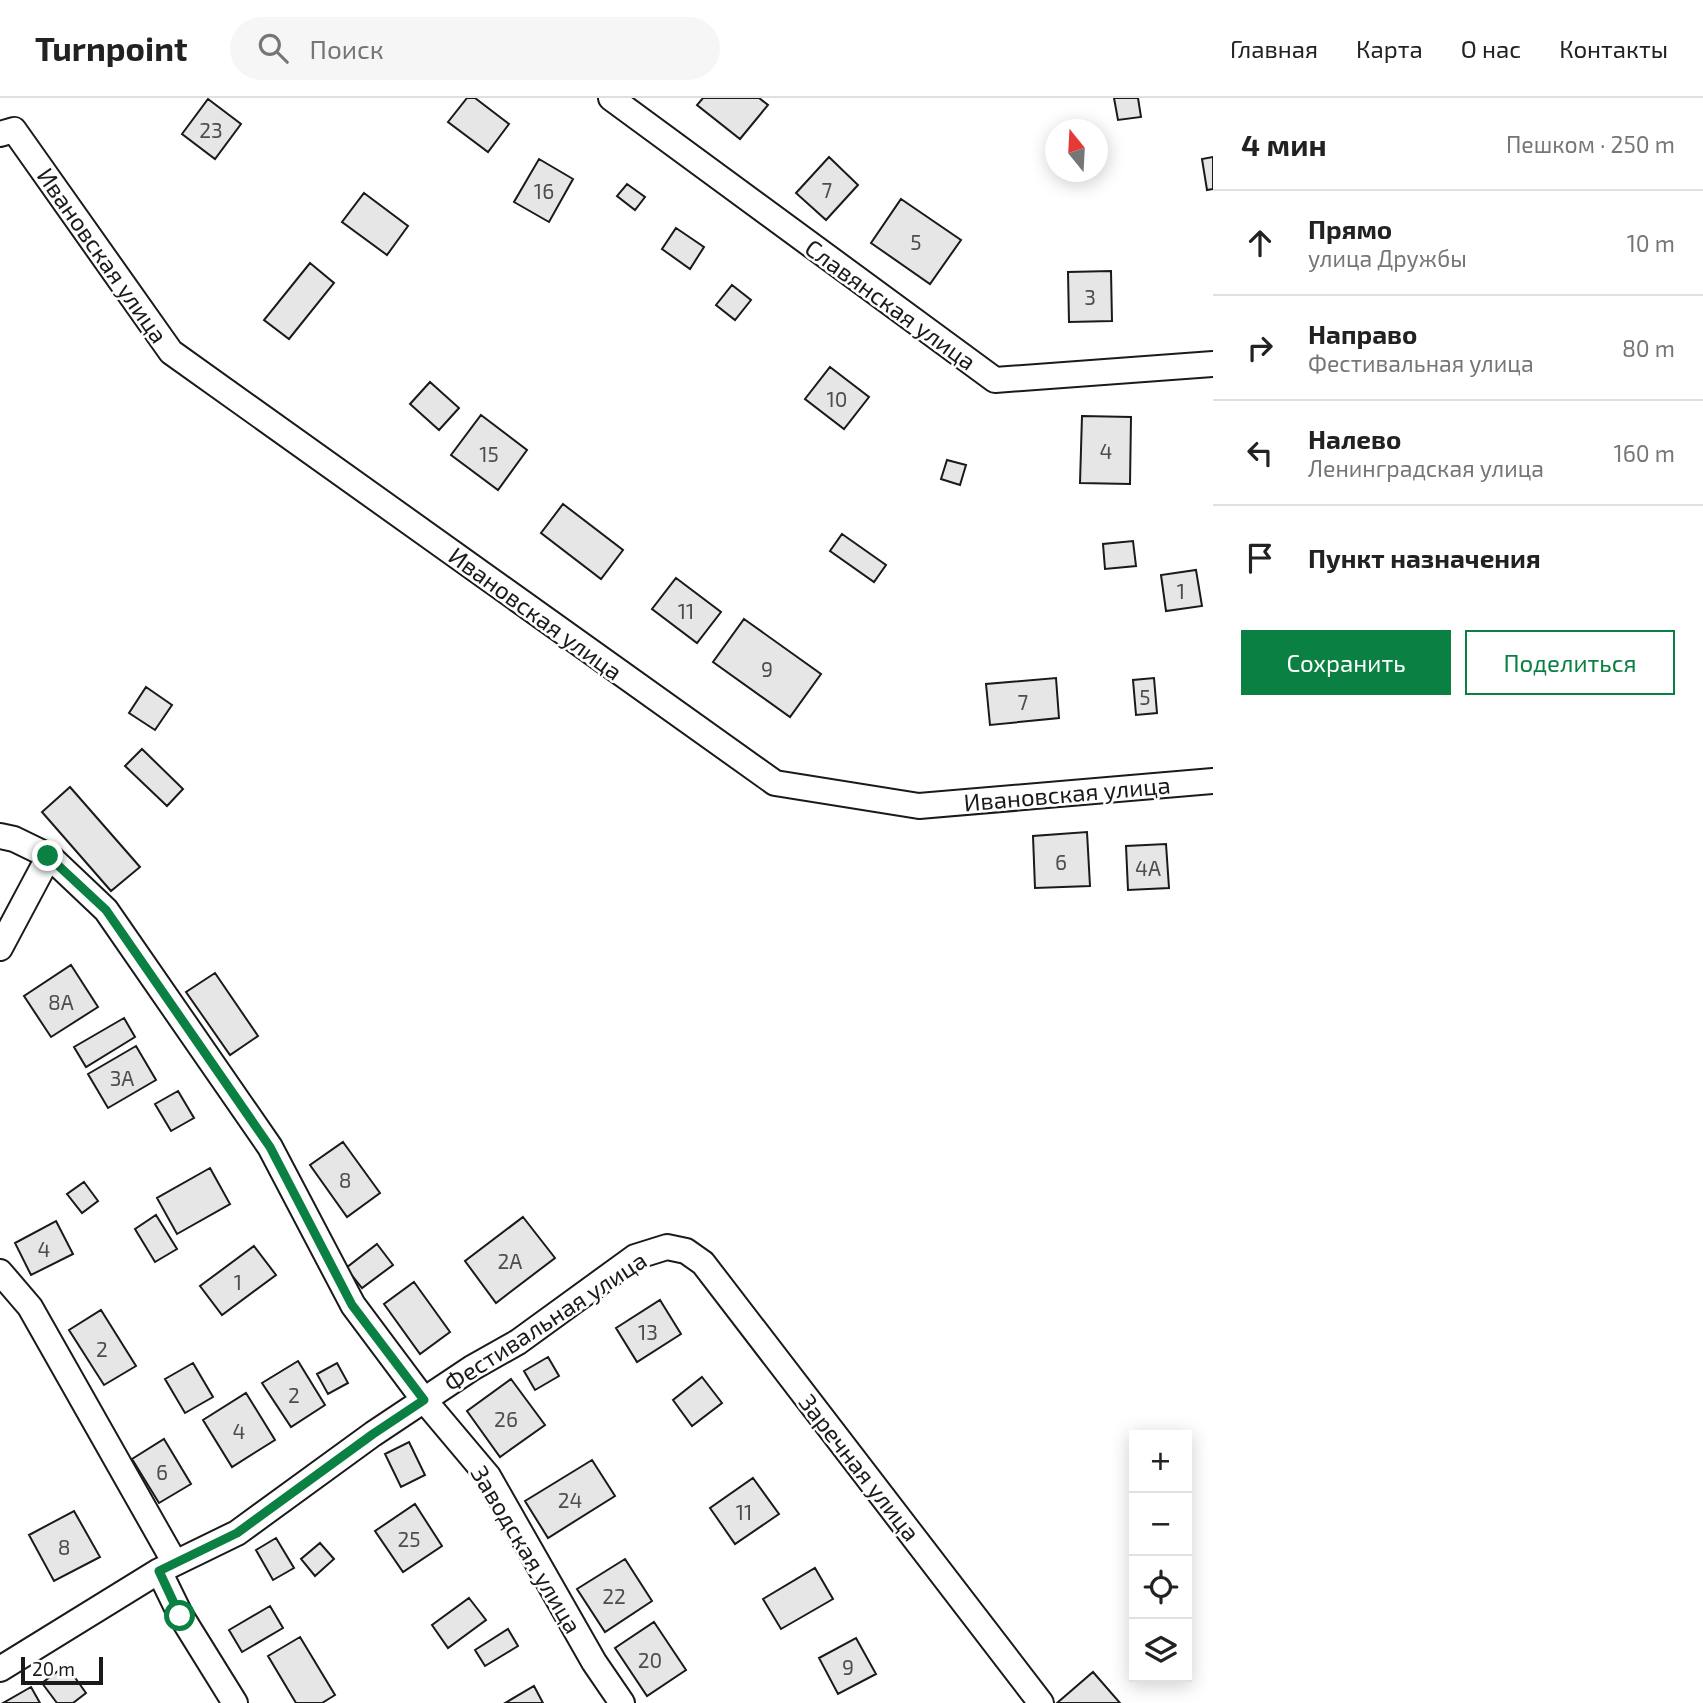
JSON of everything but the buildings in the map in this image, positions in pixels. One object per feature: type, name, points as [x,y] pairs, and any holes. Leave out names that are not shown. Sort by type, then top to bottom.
[{"type":"street","name":"Славянская улица","points":[[611,98],[995,380],[1213,364]]},
{"type":"street","name":"Ивановская улица","points":[[0,134],[14,130],[171,352],[775,783],[919,806],[1213,781]]},
{"type":"street","name":"Заводская улица","points":[[0,836],[14,839],[48,856],[106,910],[270,1147],[352,1305],[424,1400],[488,1476],[594,1662],[622,1703]]},
{"type":"street","points":[[0,948],[48,856]]},
{"type":"street","name":"Фестивальная улица","points":[[0,1669],[167,1567],[237,1533],[373,1434],[472,1368],[518,1342],[635,1257],[667,1247]]},
{"type":"street","name":"Заречная улица","points":[[667,1247],[686,1251],[703,1263],[1041,1703]]},
{"type":"street","points":[[0,1272],[30,1307],[167,1567],[180,1616],[235,1703]]},
{"type":"route","points":[[48,856],[106,910],[270,1147],[352,1305],[424,1400],[237,1533],[159,1571],[180,1616]]}]
